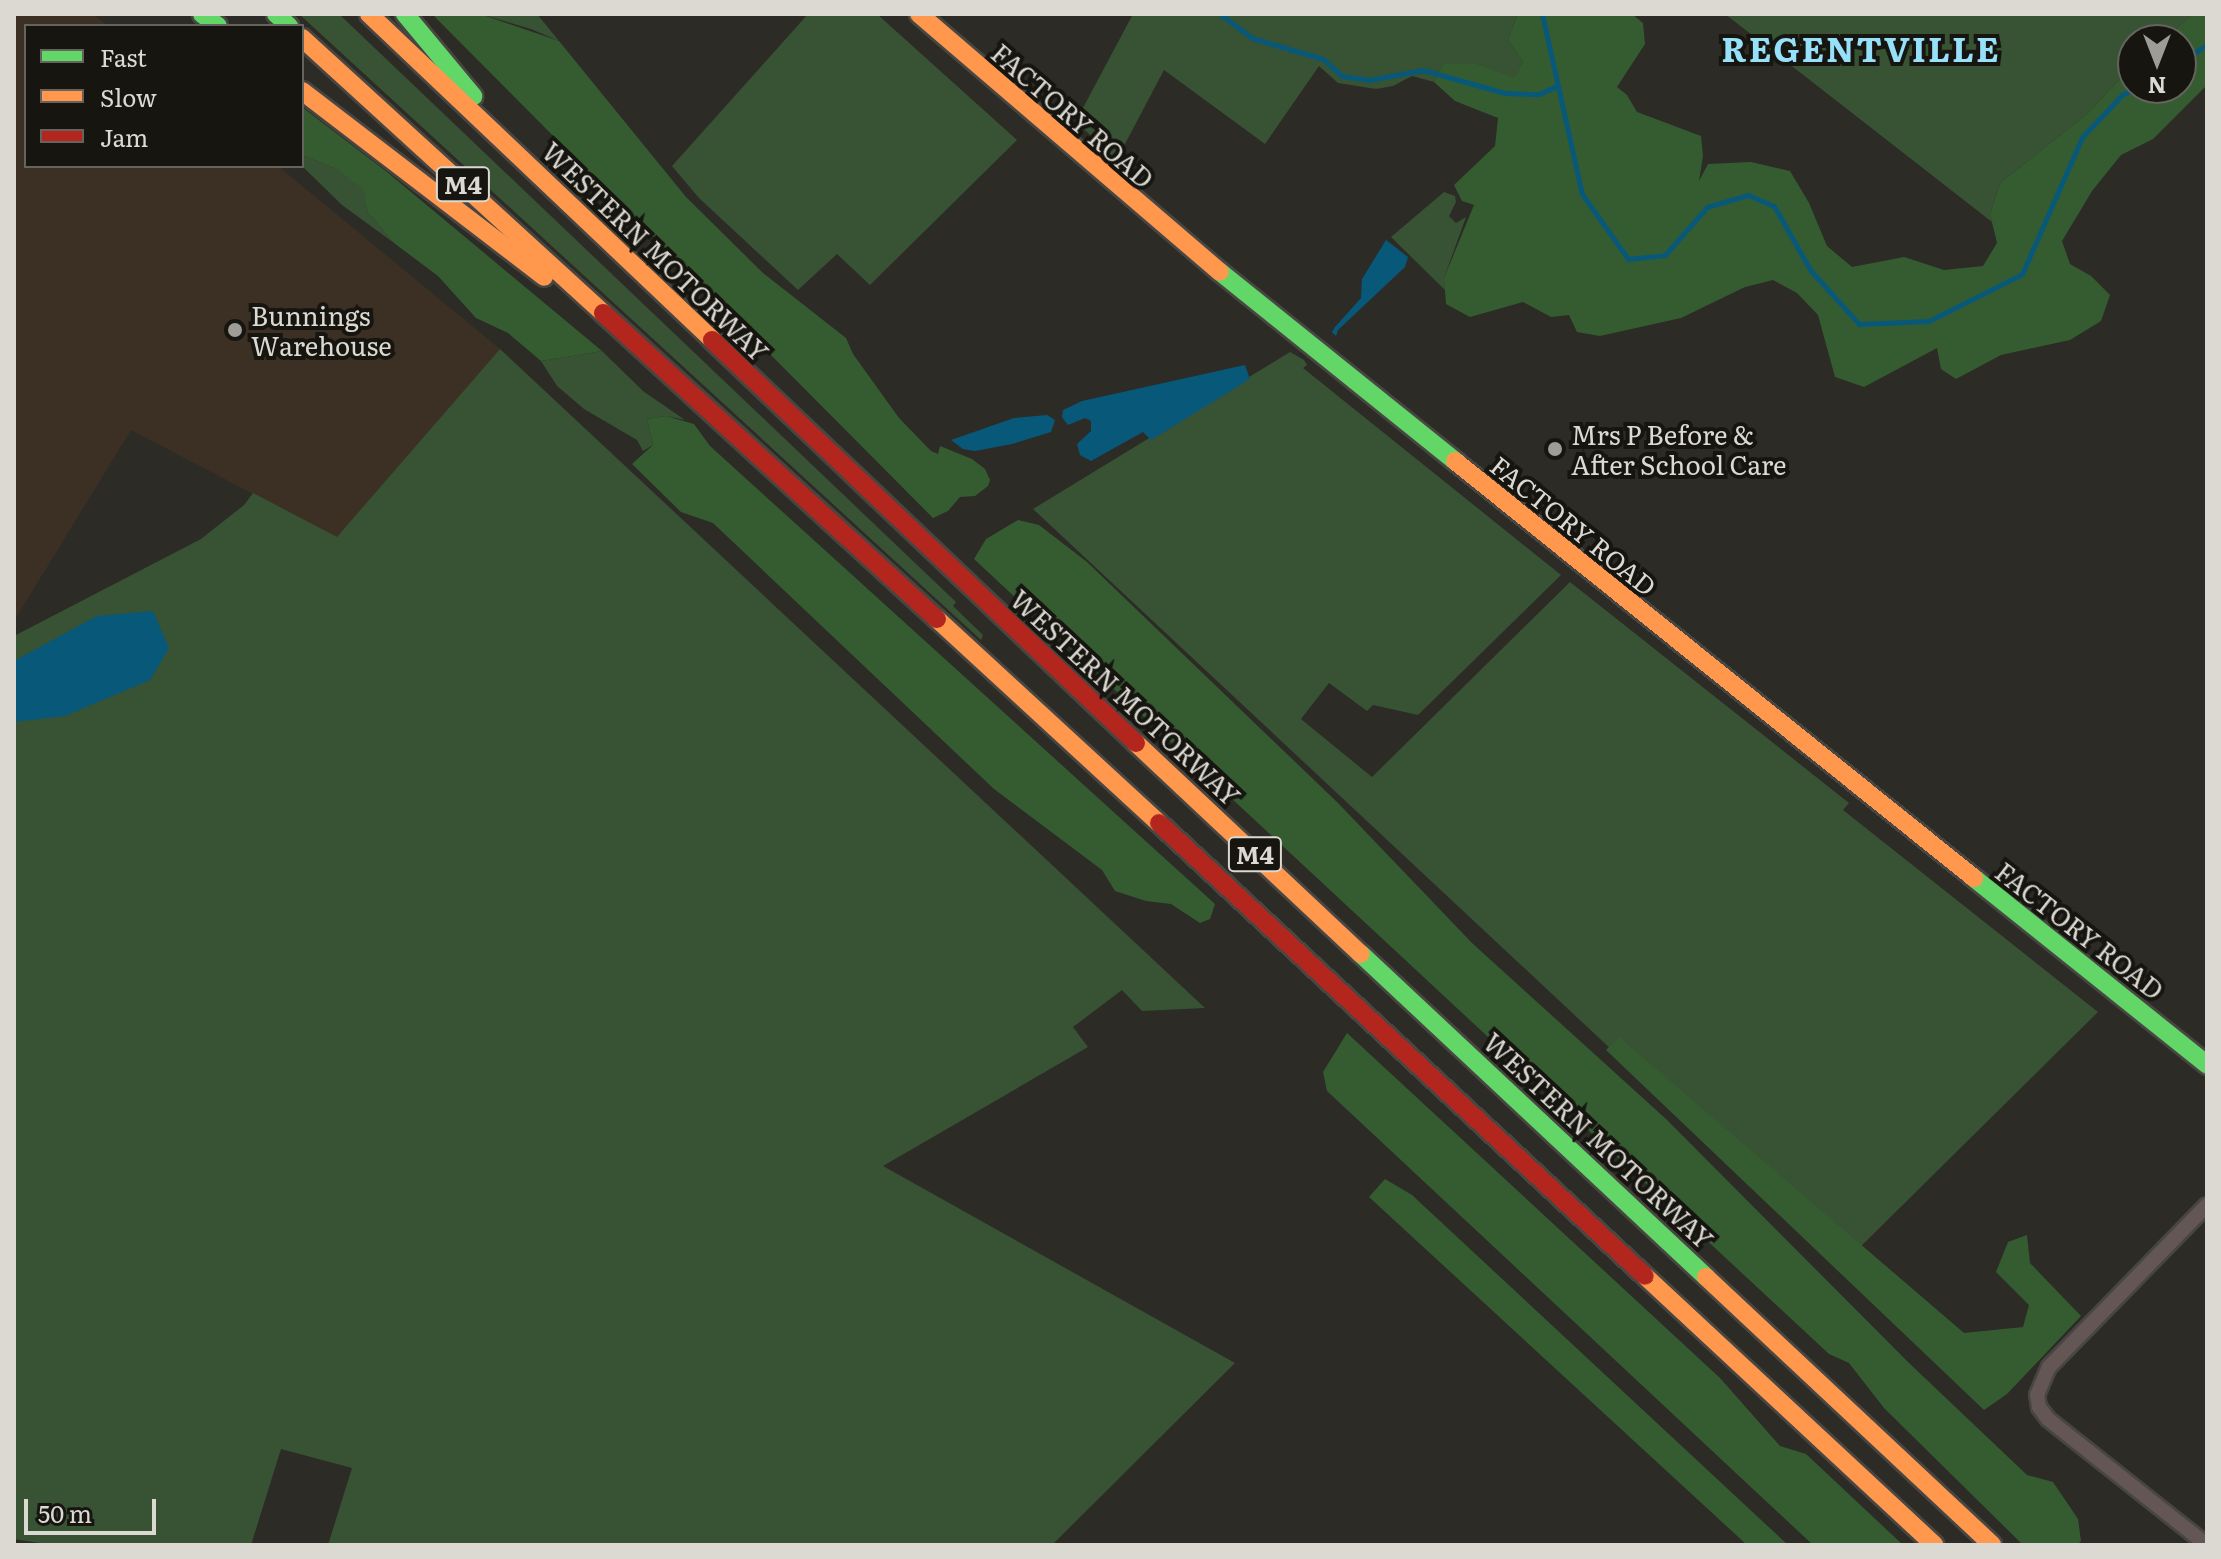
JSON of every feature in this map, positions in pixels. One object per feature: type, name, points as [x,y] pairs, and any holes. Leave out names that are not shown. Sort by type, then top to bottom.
[{"type":"main road","name":"WESTERN MOTORWAY","points":[[369,14],[1078,688],[1992,1545]]},
{"type":"main road","name":"M4","points":[[405,14],[436,47],[521,159]]},
{"type":"main road","name":"FACTORY ROAD","points":[[919,14],[1171,233],[2207,1065]]},
{"type":"main road","name":"M4","points":[[304,40],[1129,796],[1934,1545]]},
{"type":"main road","points":[[304,93],[517,258],[623,331]]},
{"type":"street","points":[[2207,1205],[2049,1367],[2037,1395],[2039,1407],[2048,1419],[2207,1545]]},
{"type":"shaded area","points":[[14,14],[93,14],[106,24],[24,24],[24,168],[280,168],[500,349],[337,538],[131,430],[14,621]]},
{"type":"green space","points":[[299,14],[339,14],[956,602],[953,606],[983,635],[981,640]]},
{"type":"green space","points":[[432,14],[480,14],[559,41],[686,197],[763,273],[846,338],[853,354],[899,418],[931,451],[938,454],[940,446],[972,459],[985,469],[990,480],[988,486],[975,496],[960,497],[948,511],[933,518]]},
{"type":"green space","points":[[480,14],[537,14],[559,41],[531,29]]},
{"type":"green space","points":[[808,14],[877,14],[1017,140],[870,285],[837,254],[798,290],[699,198],[672,166]]},
{"type":"green space","points":[[1133,14],[1518,14],[1508,40],[1523,62],[1514,79],[1478,64],[1443,64],[1434,82],[1412,76],[1393,86],[1376,89],[1338,83],[1319,66],[1265,144],[1164,70],[1116,161],[1076,121]]},
{"type":"green space","points":[[1518,14],[1632,14],[1643,23],[1645,44],[1617,87],[1627,95],[1637,112],[1701,136],[1703,156],[1699,181],[1708,164],[1751,162],[1790,171],[1809,203],[1827,246],[1852,267],[1904,257],[1944,270],[1983,266],[1997,243],[1990,214],[2000,183],[2087,114],[2117,82],[2117,104],[2188,104],[2153,139],[2121,155],[2092,191],[2062,241],[2070,264],[2091,276],[2110,295],[2101,321],[2070,340],[2001,355],[1956,379],[1941,369],[1937,348],[1864,387],[1835,377],[1818,315],[1797,293],[1773,280],[1745,287],[1681,318],[1600,336],[1577,332],[1569,315],[1551,317],[1523,302],[1470,317],[1446,304],[1444,278],[1474,205],[1462,201],[1454,185],[1495,146],[1498,118],[1455,101],[1434,82],[1443,64],[1478,64],[1514,78],[1523,62],[1508,40]]},
{"type":"green space","points":[[1725,14],[2193,14],[2181,24],[2117,24],[2117,82],[2087,114],[2000,183],[1990,214],[1992,222]]},
{"type":"green space","points":[[2193,14],[2207,14],[2207,85],[2197,95],[2197,24],[2181,24]]},
{"type":"green space","points":[[304,109],[387,172],[602,351],[541,361],[508,333],[476,318],[438,276],[394,243],[368,213],[363,189],[334,168],[304,156]]},
{"type":"green space","points":[[304,156],[334,168],[364,189],[368,213],[394,243],[342,205],[304,168]]},
{"type":"green space","points":[[1444,192],[1455,196],[1456,202],[1449,216],[1456,223],[1466,217],[1444,278],[1445,290],[1391,237]]},
{"type":"green space","points":[[500,349],[1205,1008],[1142,1011],[1122,990],[1073,1027],[1088,1047],[883,1166],[1235,1363],[1052,1545],[328,1545],[352,1468],[281,1449],[251,1545],[52,1545],[14,1539],[14,636],[201,539],[244,505],[253,493],[337,537]]},
{"type":"green space","points":[[602,351],[643,391],[685,420],[666,416],[647,419],[653,445],[643,451],[637,440],[584,409],[557,386],[541,361]]},
{"type":"green space","points":[[1290,352],[1304,360],[1307,365],[1303,368],[1561,575],[1418,715],[1373,705],[1367,711],[1329,683],[1301,719],[1372,777],[1570,582],[1849,803],[1843,810],[2098,1012],[1842,1265],[1033,509]]},
{"type":"green space","points":[[666,416],[694,424],[710,446],[1215,904],[1210,919],[1200,923],[1171,904],[1146,901],[1115,891],[1102,870],[994,789],[713,523],[681,512],[632,464],[653,445],[647,419]]},
{"type":"green space","points":[[1018,520],[1039,525],[1087,562],[1338,803],[1472,943],[1666,1119],[1909,1363],[2027,1475],[2053,1482],[2078,1519],[2081,1541],[2077,1545],[2023,1545],[1884,1408],[1849,1363],[1829,1354],[974,559],[986,539]]},
{"type":"green space","points":[[1347,1033],[1720,1378],[1780,1446],[1806,1454],[1903,1545],[1813,1545],[1327,1091],[1323,1072]]},
{"type":"green space","points":[[1619,1037],[1964,1333],[2023,1327],[2029,1305],[1996,1272],[2008,1242],[2027,1235],[2030,1263],[2081,1316],[2007,1394],[1984,1410],[1606,1050]]},
{"type":"green space","points":[[1385,1179],[1412,1195],[1788,1545],[1747,1545],[1369,1197]]},
{"type":"water","points":[[1386,240],[1408,257],[1405,267],[1338,330],[1336,336],[1332,332],[1361,298],[1362,279]]},
{"type":"water","points":[[1245,365],[1250,379],[1151,440],[1143,432],[1091,461],[1080,455],[1077,444],[1091,431],[1091,421],[1085,418],[1068,425],[1062,417],[1063,410],[1082,401]]},
{"type":"water","points":[[1047,415],[1055,420],[1051,432],[1012,444],[975,451],[963,449],[951,440],[1014,418]]},
{"type":"water","points":[[153,611],[169,648],[150,680],[65,716],[14,722],[14,661],[97,616]]},
{"type":"waterway","points":[[1220,14],[1252,38],[1323,59],[1342,76],[1369,80],[1423,70],[1505,93],[1539,94],[1558,85]]},
{"type":"waterway","points":[[1542,14],[1582,194],[1628,259],[1665,255],[1707,207],[1748,195],[1774,206],[1811,271],[1859,324],[1929,321],[2022,274],[2082,137],[2117,100]]},
{"type":"waterway","points":[[2197,51],[2207,45]]},
{"type":"traffic: fast","points":[[202,14],[215,24]]},
{"type":"traffic: fast","points":[[276,14],[287,24]]},
{"type":"traffic: fast","points":[[405,14],[473,96]]},
{"type":"traffic: fast","points":[[1220,272],[1455,461]]},
{"type":"traffic: fast","points":[[1974,878],[2207,1065]]},
{"type":"traffic: fast","points":[[1361,954],[1706,1277]]},
{"type":"traffic: slow","points":[[369,14],[712,340]]},
{"type":"traffic: slow","points":[[919,14],[1220,272]]},
{"type":"traffic: slow","points":[[304,40],[603,313]]},
{"type":"traffic: slow","points":[[304,93],[544,277]]},
{"type":"traffic: slow","points":[[1455,461],[1974,878]]},
{"type":"traffic: slow","points":[[937,619],[1159,823]]},
{"type":"traffic: slow","points":[[1136,743],[1361,954]]},
{"type":"traffic: slow","points":[[1645,1276],[1934,1545]]},
{"type":"traffic: slow","points":[[1706,1277],[1992,1545]]},
{"type":"traffic: jam","points":[[603,313],[937,619]]},
{"type":"traffic: jam","points":[[712,340],[1136,743]]},
{"type":"traffic: jam","points":[[1159,823],[1645,1276]]},
{"type":"place","name":"Bunnings Warehouse","points":[[235,330]]},
{"type":"place","name":"Mrs P Before & After School Care","points":[[1555,449]]},
{"type":"district","name":"REGENTVILLE","points":[[1861,48]]}]
